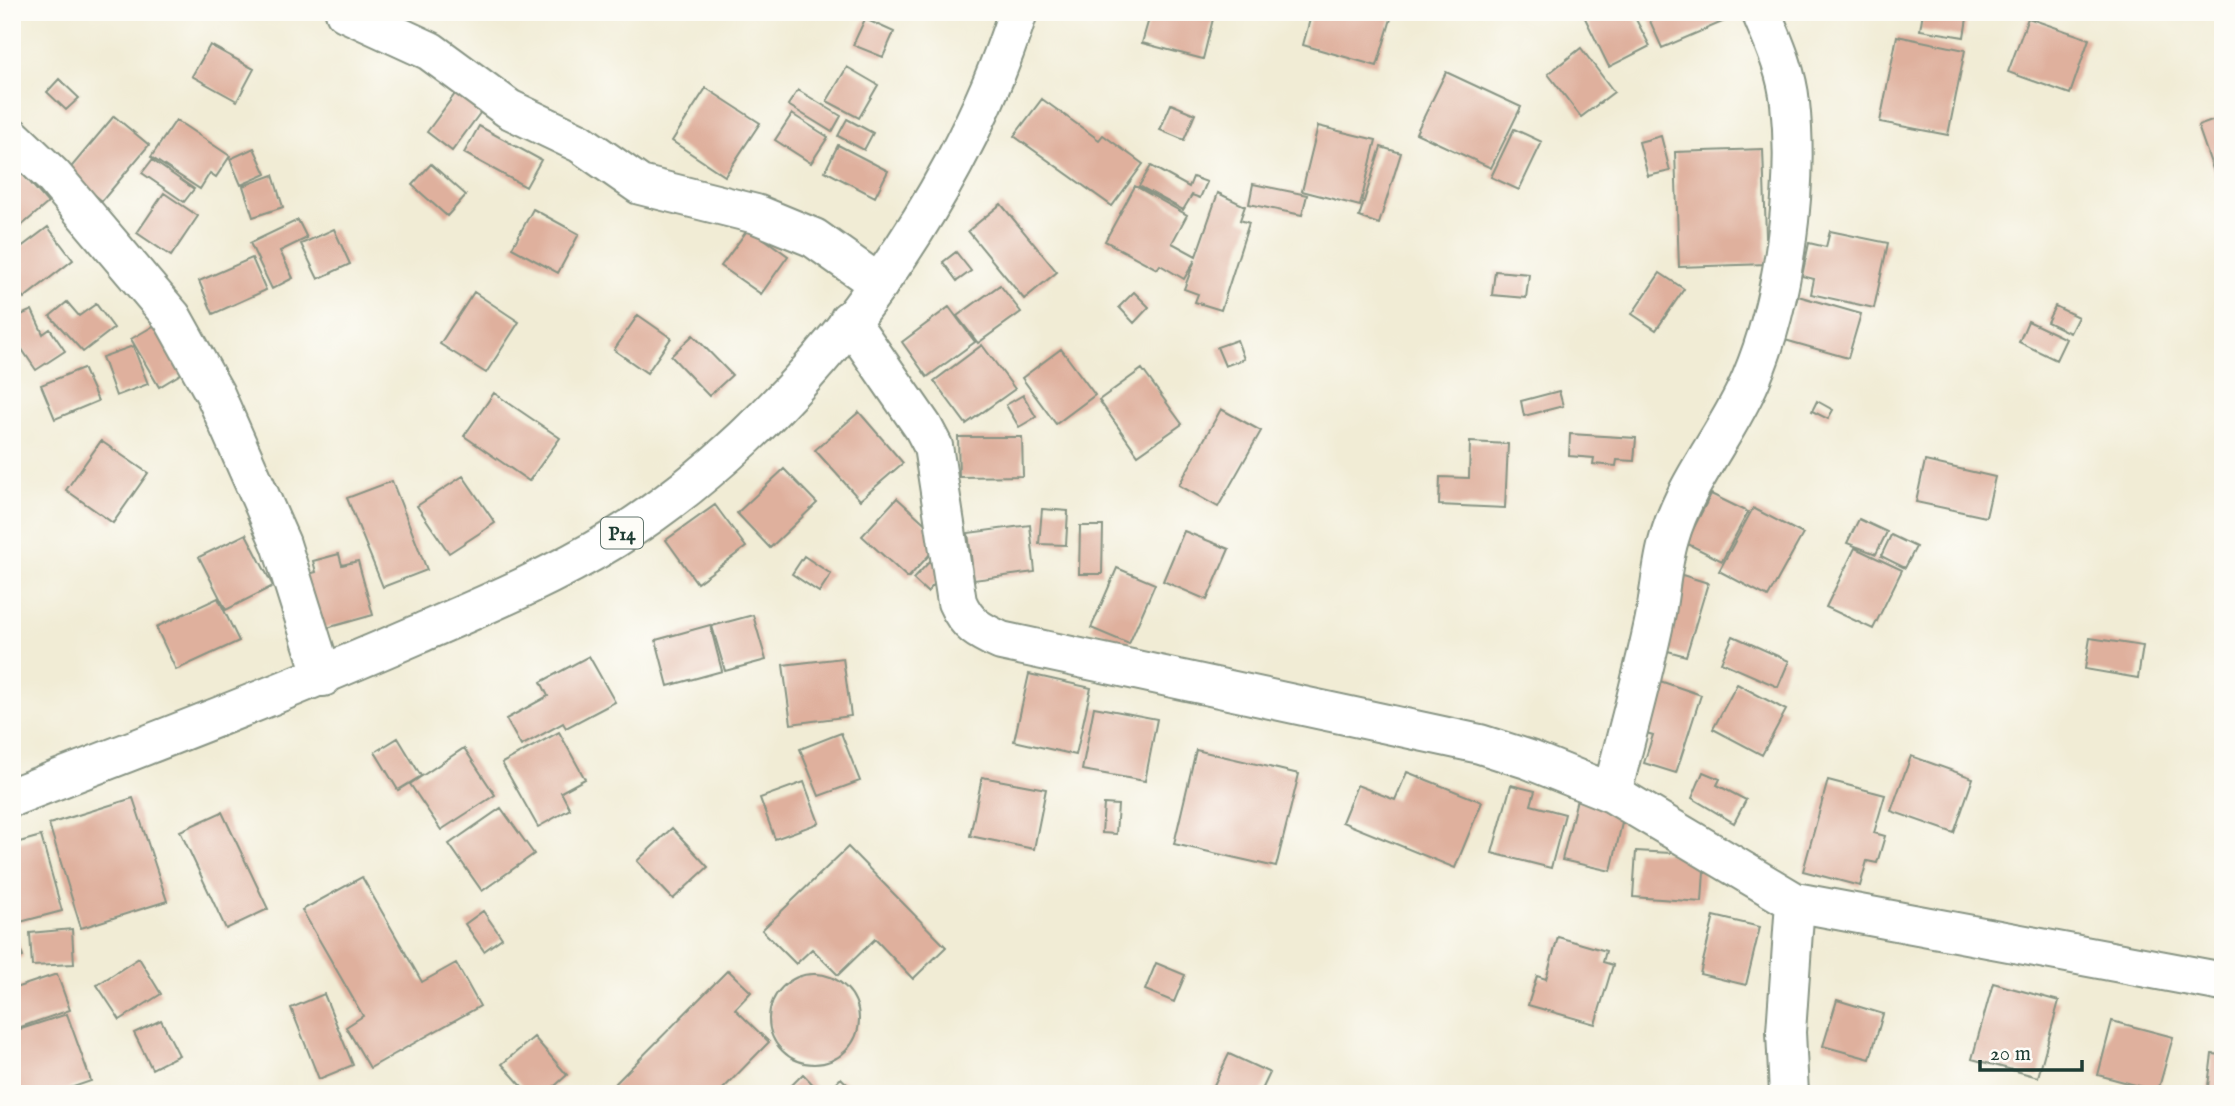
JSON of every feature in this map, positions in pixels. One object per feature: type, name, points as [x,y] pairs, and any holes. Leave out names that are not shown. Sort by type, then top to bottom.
[{"type":"street","points":[[345,12],[430,51],[509,109],[580,143],[640,185],[756,214],[814,238],[879,284]]},
{"type":"street","name":"P14","points":[[12,797],[323,677],[522,588],[612,540],[655,511],[743,436],[795,384],[879,284],[927,215],[967,137],[1007,46],[1018,12]]},
{"type":"street","points":[[1612,793],[1654,622],[1669,539],[1692,484],[1751,380],[1772,314],[1788,229],[1793,160],[1790,101],[1778,54],[1761,12]]},
{"type":"street","points":[[12,137],[53,176],[172,317],[215,394],[281,544],[323,677]]},
{"type":"street","points":[[849,320],[923,427],[933,446],[957,602],[965,621],[980,632],[1001,640],[1480,744],[1530,760],[1612,793],[1795,902],[2223,982]]},
{"type":"street","points":[[1789,1094],[1786,1032],[1795,902]]},
{"type":"building","points":[[1151,12],[1203,12],[1214,15],[1203,59],[1142,43]]},
{"type":"building","points":[[1312,12],[1393,12],[1377,66],[1303,45]]},
{"type":"building","points":[[1582,12],[1632,12],[1650,46],[1609,67]]},
{"type":"building","points":[[1646,12],[1724,12],[1727,20],[1662,48]]},
{"type":"building","points":[[1923,12],[1968,12],[1964,37],[1920,30]]},
{"type":"building","points":[[2028,18],[2089,39],[2070,94],[2008,72]]},
{"type":"building","points":[[865,19],[894,32],[883,57],[853,45]]},
{"type":"building","points":[[1897,36],[1965,50],[1948,135],[1880,122]]},
{"type":"building","points":[[210,45],[254,69],[237,101],[192,76]]},
{"type":"building","points":[[1581,48],[1614,92],[1581,117],[1548,74]]},
{"type":"building","points":[[847,67],[878,85],[859,118],[827,101]]},
{"type":"building","points":[[1446,72],[1521,107],[1491,168],[1416,133]]},
{"type":"building","points":[[59,79],[79,98],[66,110],[47,92]]},
{"type":"building","points":[[706,88],[760,123],[725,176],[672,141]]},
{"type":"building","points":[[458,90],[483,109],[452,151],[427,132]]},
{"type":"building","points":[[798,90],[841,116],[832,132],[788,105]]},
{"type":"building","points":[[1042,99],[1099,140],[1103,135],[1143,164],[1112,206],[1014,136]]},
{"type":"building","points":[[1171,104],[1195,114],[1184,140],[1160,130]]},
{"type":"building","points":[[792,114],[828,137],[811,163],[775,140]]},
{"type":"building","points":[[114,116],[149,145],[102,201],[67,172]]},
{"type":"building","points":[[2223,117],[2223,195],[2222,195],[2198,126]]},
{"type":"building","points":[[847,119],[873,133],[864,150],[838,136]]},
{"type":"building","points":[[176,120],[230,156],[216,177],[210,173],[200,189],[151,157]]},
{"type":"building","points":[[479,126],[541,160],[526,187],[464,153]]},
{"type":"building","points":[[1318,126],[1376,140],[1360,206],[1302,191]]},
{"type":"building","points":[[1514,129],[1542,142],[1519,190],[1491,177]]},
{"type":"building","points":[[1661,136],[1670,171],[1648,176],[1639,142]]},
{"type":"building","points":[[838,145],[888,171],[875,197],[825,171]]},
{"type":"building","points":[[1381,147],[1401,153],[1379,224],[1359,217]]},
{"type":"building","points":[[254,148],[266,174],[241,185],[230,159]]},
{"type":"building","points":[[1763,149],[1767,264],[1679,267],[1675,152]]},
{"type":"building","points":[[152,160],[194,189],[184,202],[142,173]]},
{"type":"building","points":[[431,164],[466,195],[447,216],[412,185]]},
{"type":"building","points":[[15,165],[48,203],[21,226],[12,216],[12,168]]},
{"type":"building","points":[[1151,166],[1189,187],[1193,177],[1207,182],[1200,198],[1192,195],[1183,210],[1139,186]]},
{"type":"building","points":[[273,175],[283,207],[253,217],[243,186]]},
{"type":"building","points":[[1253,184],[1307,195],[1302,215],[1249,204]]},
{"type":"building","points":[[1135,186],[1187,215],[1172,243],[1196,256],[1218,193],[1245,206],[1240,220],[1249,223],[1221,310],[1195,302],[1198,294],[1184,289],[1195,260],[1184,279],[1160,265],[1157,269],[1105,241]]},
{"type":"building","points":[[164,193],[198,216],[171,256],[137,233]]},
{"type":"building","points":[[1001,204],[1057,272],[1024,299],[968,231]]},
{"type":"building","points":[[533,209],[579,234],[558,273],[512,248]]},
{"type":"building","points":[[298,220],[307,238],[280,251],[293,278],[272,289],[250,243]]},
{"type":"building","points":[[48,227],[73,260],[24,298],[12,282],[12,254]]},
{"type":"building","points":[[749,228],[788,256],[761,294],[721,266]]},
{"type":"building","points":[[334,229],[350,264],[318,279],[301,244]]},
{"type":"building","points":[[1830,231],[1888,243],[1874,308],[1811,294],[1814,279],[1802,276],[1809,243],[1826,247]]},
{"type":"building","points":[[956,252],[971,271],[957,281],[943,262]]},
{"type":"building","points":[[252,258],[266,290],[213,314],[199,281]]},
{"type":"building","points":[[1495,271],[1529,274],[1526,298],[1492,295]]},
{"type":"building","points":[[1660,273],[1684,289],[1656,330],[1632,314]]},
{"type":"building","points":[[1000,285],[1021,312],[978,343],[957,316]]},
{"type":"building","points":[[474,292],[519,322],[486,373],[440,344]]},
{"type":"building","points":[[1134,292],[1149,307],[1134,323],[1119,307]]},
{"type":"building","points":[[1798,296],[1861,314],[1848,358],[1785,340]]},
{"type":"building","points":[[67,302],[79,316],[96,304],[114,328],[83,352],[50,316]]},
{"type":"building","points":[[2055,306],[2078,317],[2070,333],[2047,322]]},
{"type":"building","points":[[949,307],[975,342],[927,377],[902,342]]},
{"type":"building","points":[[32,310],[43,334],[50,329],[65,351],[36,370],[21,348],[18,350],[12,336],[12,319]]},
{"type":"building","points":[[638,315],[671,338],[647,373],[614,350]]},
{"type":"building","points":[[2028,321],[2066,339],[2056,360],[2019,342]]},
{"type":"building","points":[[157,324],[184,372],[159,387],[131,339]]},
{"type":"building","points":[[693,335],[732,375],[709,396],[671,356]]},
{"type":"building","points":[[1237,340],[1244,359],[1225,366],[1217,347]]},
{"type":"building","points":[[982,345],[1015,389],[966,424],[934,381]]},
{"type":"building","points":[[133,346],[148,384],[116,396],[102,357]]},
{"type":"building","points":[[1061,349],[1095,395],[1056,424],[1022,378]]},
{"type":"building","points":[[83,368],[98,401],[55,419],[41,385]]},
{"type":"building","points":[[1142,369],[1182,424],[1138,455],[1099,400]]},
{"type":"building","points":[[1559,391],[1563,406],[1524,416],[1521,401]]},
{"type":"building","points":[[494,393],[560,438],[529,481],[464,436]]},
{"type":"building","points":[[1023,395],[1036,417],[1019,427],[1006,405]]},
{"type":"building","points":[[1817,401],[1833,410],[1828,419],[1812,411]]},
{"type":"building","points":[[1221,409],[1261,431],[1218,507],[1179,485]]},
{"type":"building","points":[[859,412],[903,463],[860,500],[815,450]]},
{"type":"building","points":[[1570,434],[1636,438],[1634,461],[1617,460],[1616,466],[1593,464],[1594,458],[1569,456]]},
{"type":"building","points":[[958,437],[1022,437],[1023,476],[959,477]]},
{"type":"building","points":[[101,441],[148,473],[113,523],[66,490]]},
{"type":"building","points":[[1470,442],[1508,444],[1505,508],[1439,505],[1440,477],[1469,478]]},
{"type":"building","points":[[1925,461],[1995,477],[1986,517],[1916,502]]},
{"type":"building","points":[[784,469],[817,503],[770,548],[737,513]]},
{"type":"building","points":[[463,476],[495,523],[449,553],[417,506]]},
{"type":"building","points":[[392,481],[427,570],[383,587],[347,498]]},
{"type":"building","points":[[1711,494],[1748,512],[1722,561],[1686,543]]},
{"type":"building","points":[[897,498],[943,540],[908,578],[862,536]]},
{"type":"building","points":[[715,505],[746,547],[697,583],[666,540]]},
{"type":"building","points":[[1753,508],[1803,534],[1768,597],[1719,571]]},
{"type":"building","points":[[1042,509],[1068,511],[1066,545],[1039,544]]},
{"type":"building","points":[[1859,519],[1887,532],[1876,554],[1847,543]]},
{"type":"building","points":[[1030,525],[1035,572],[974,580],[968,533]]},
{"type":"building","points":[[1080,526],[1103,526],[1102,574],[1079,574]]},
{"type":"building","points":[[1184,531],[1229,549],[1207,600],[1163,581]]},
{"type":"building","points":[[246,534],[273,586],[226,610],[199,557]]},
{"type":"building","points":[[1891,535],[1916,547],[1905,568],[1881,556]]},
{"type":"building","points":[[1855,548],[1902,570],[1873,629],[1826,607]]},
{"type":"building","points":[[339,554],[342,565],[358,561],[373,615],[316,631],[301,576],[316,572],[313,561]]},
{"type":"building","points":[[804,556],[831,574],[819,592],[792,574]]},
{"type":"building","points":[[934,557],[948,570],[927,592],[913,579]]},
{"type":"building","points":[[1117,568],[1155,584],[1129,644],[1091,628]]},
{"type":"building","points":[[1679,574],[1708,583],[1686,656],[1657,648]]},
{"type":"building","points":[[218,598],[239,641],[176,670],[156,627]]},
{"type":"building","points":[[753,615],[766,660],[725,671],[712,626]]},
{"type":"building","points":[[710,625],[722,671],[668,686],[656,640]]},
{"type":"building","points":[[1733,636],[1789,661],[1778,687],[1721,662]]},
{"type":"building","points":[[2090,638],[2143,646],[2138,678],[2085,669]]},
{"type":"building","points":[[589,656],[615,702],[566,728],[563,723],[521,746],[506,719],[548,696],[541,682]]},
{"type":"building","points":[[843,658],[851,716],[791,724],[783,665]]},
{"type":"building","points":[[1029,674],[1091,688],[1076,755],[1014,741]]},
{"type":"building","points":[[1657,680],[1701,695],[1676,773],[1644,763],[1653,735],[1640,731]]},
{"type":"building","points":[[1737,684],[1786,710],[1762,755],[1713,729]]},
{"type":"building","points":[[1094,707],[1157,719],[1145,781],[1082,770]]},
{"type":"building","points":[[559,732],[585,779],[561,792],[570,809],[538,827],[502,763]]},
{"type":"building","points":[[841,733],[860,781],[819,796],[800,749]]},
{"type":"building","points":[[398,738],[421,776],[398,790],[375,752]]},
{"type":"building","points":[[464,748],[495,795],[441,830],[410,784]]},
{"type":"building","points":[[1196,750],[1299,774],[1276,867],[1174,844]]},
{"type":"building","points":[[1911,756],[1973,778],[1954,833],[1891,811]]},
{"type":"building","points":[[1407,772],[1482,802],[1455,868],[1342,822],[1357,785],[1395,800]]},
{"type":"building","points":[[1703,772],[1720,779],[1717,785],[1746,800],[1734,823],[1692,798]]},
{"type":"building","points":[[982,777],[1046,789],[1034,849],[970,836]]},
{"type":"building","points":[[1828,780],[1885,795],[1874,833],[1885,836],[1877,863],[1867,861],[1860,886],[1803,871]]},
{"type":"building","points":[[804,782],[819,823],[775,839],[760,798]]},
{"type":"building","points":[[1511,785],[1535,791],[1531,805],[1565,814],[1551,868],[1492,853]]},
{"type":"building","points":[[133,798],[167,901],[81,928],[49,824]]},
{"type":"building","points":[[1577,799],[1625,810],[1611,871],[1562,860]]},
{"type":"building","points":[[1104,804],[1118,805],[1116,834],[1102,833]]},
{"type":"building","points":[[501,808],[534,854],[482,891],[449,844]]},
{"type":"building","points":[[222,812],[268,909],[226,929],[180,831]]},
{"type":"building","points":[[672,828],[708,867],[673,899],[637,861]]},
{"type":"building","points":[[41,836],[62,911],[20,922],[12,892],[12,844]]},
{"type":"building","points":[[848,847],[946,947],[913,979],[875,939],[838,975],[812,949],[796,964],[762,930]]},
{"type":"building","points":[[1636,851],[1705,855],[1702,902],[1633,897]]},
{"type":"building","points":[[362,877],[422,982],[456,963],[480,1006],[370,1068],[346,1027],[363,1016],[302,910]]},
{"type":"building","points":[[483,911],[502,938],[484,951],[465,924]]},
{"type":"building","points":[[1714,916],[1760,927],[1746,985],[1700,974]]},
{"type":"building","points":[[72,929],[74,964],[32,966],[30,933]]},
{"type":"building","points":[[16,934],[23,957],[12,960],[12,935]]},
{"type":"building","points":[[1558,937],[1606,951],[1603,962],[1613,965],[1595,1024],[1528,1005],[1537,976],[1546,979]]},
{"type":"building","points":[[139,958],[161,994],[120,1020],[97,985]]},
{"type":"building","points":[[1156,963],[1185,975],[1174,1002],[1145,990]]},
{"type":"building","points":[[728,970],[751,992],[735,1009],[769,1042],[718,1094],[611,1094],[608,1091]]},
{"type":"building","points":[[57,974],[70,1010],[12,1030],[12,989]]},
{"type":"building","points":[[814,974],[831,977],[846,987],[856,1002],[859,1019],[856,1036],[846,1051],[831,1061],[814,1064],[797,1061],[782,1051],[772,1036],[769,1019],[772,1002],[782,987],[797,977]]},
{"type":"building","points":[[1993,983],[2059,1001],[2038,1077],[1972,1059]]},
{"type":"building","points":[[324,994],[353,1065],[319,1079],[291,1008]]},
{"type":"building","points":[[1837,1000],[1883,1014],[1870,1059],[1823,1046]]},
{"type":"building","points":[[67,1014],[91,1081],[53,1094],[20,1094],[12,1071],[12,1032]]},
{"type":"building","points":[[161,1020],[179,1055],[152,1069],[134,1033]]},
{"type":"building","points":[[2112,1021],[2173,1037],[2158,1091],[2098,1075]]},
{"type":"building","points":[[534,1037],[567,1075],[546,1094],[529,1094],[502,1064]]},
{"type":"building","points":[[1229,1054],[1270,1073],[1260,1094],[1227,1094],[1213,1087]]},
{"type":"building","points":[[2212,1054],[2223,1055],[2223,1094],[2207,1094]]},
{"type":"building","points":[[803,1074],[822,1094],[783,1094]]},
{"type":"building","points":[[841,1078],[857,1094],[825,1094]]}]
